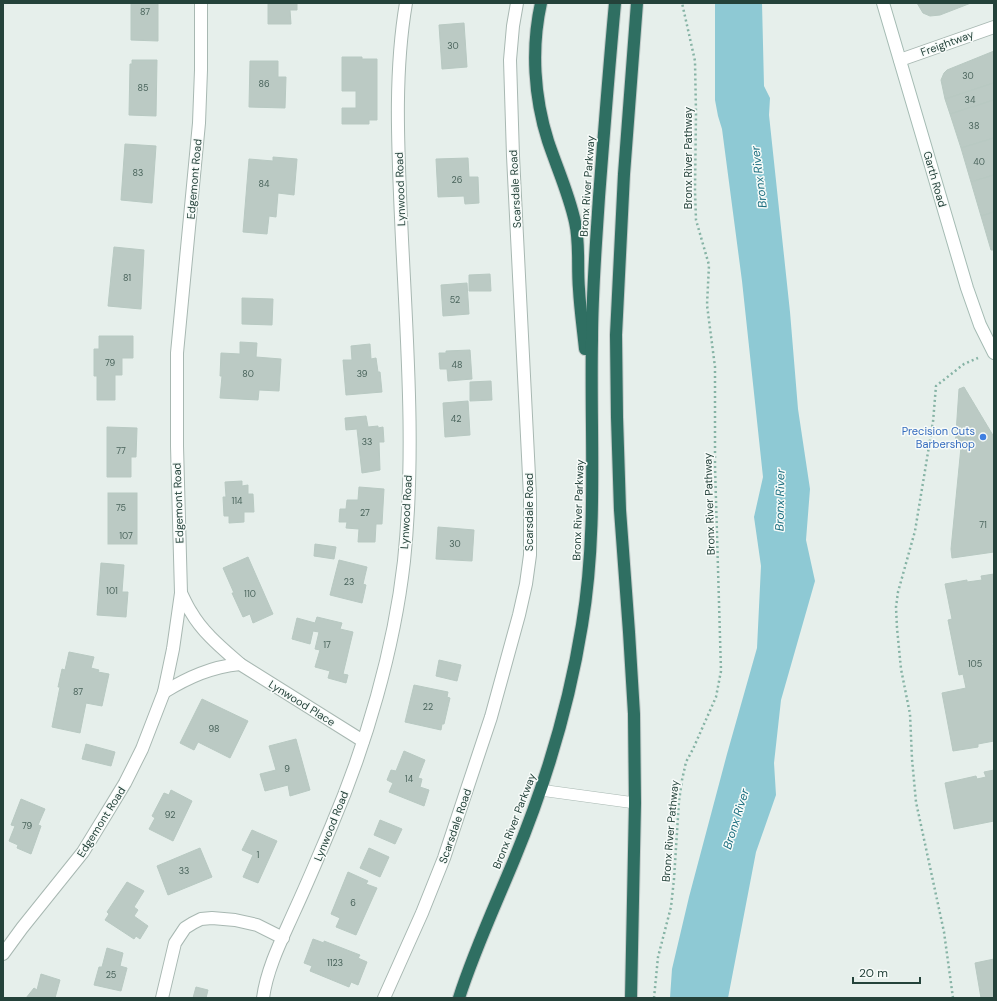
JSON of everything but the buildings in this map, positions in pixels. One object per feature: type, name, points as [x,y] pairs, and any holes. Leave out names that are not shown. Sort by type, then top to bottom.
[{"type":"highway","points":[[541,3],[535,46],[537,84],[548,141],[572,208],[576,224],[578,241],[578,288],[592,420]]},
{"type":"highway","name":"Bronx River Parkway","points":[[459,998],[480,940],[514,860],[540,790],[566,705],[582,624],[592,543],[592,340],[595,258],[615,3]]},
{"type":"highway","points":[[631,998],[635,803],[632,672],[622,544],[618,458],[616,335],[624,181],[637,3]]},
{"type":"street","name":"Edgemont Road","points":[[3,954],[83,852],[106,816],[142,749],[164,692],[181,593],[177,446],[177,353],[199,123],[201,3]]},
{"type":"street","name":"Lynwood Road","points":[[263,998],[270,970],[340,808],[363,741],[377,696],[392,634],[404,561],[409,412],[398,126],[399,76],[406,3]]},
{"type":"street","name":"Scarsdale Road","points":[[384,998],[431,892],[466,795],[491,717],[519,615],[530,555],[530,496],[513,156],[511,67],[513,26],[517,3]]},
{"type":"street","name":"Garth Road","points":[[883,3],[967,288],[989,334],[993,352]]},
{"type":"street","name":"Freightway","points":[[900,60],[994,27]]},
{"type":"street","name":"Lynwood Place","points":[[181,593],[191,613],[204,629],[218,645],[240,664],[363,741]]},
{"type":"street","points":[[164,692],[190,677],[226,666],[240,664]]},
{"type":"street","points":[[162,998],[175,943],[185,928],[201,919],[212,918],[235,920],[257,925],[283,938]]},
{"type":"lane","points":[[540,790],[635,803]]},
{"type":"path","name":"Bronx River Pathway","points":[[654,998],[658,957],[671,907],[682,780],[686,762],[716,697],[720,671],[715,466],[715,367],[707,305],[709,264],[696,220],[696,113],[694,61],[682,3]]},
{"type":"path","points":[[953,998],[944,932],[916,802],[910,714],[902,669],[896,607],[898,592],[915,531],[933,422],[936,386],[964,364],[993,352]]},
{"type":"water","name":"Bronx River","points":[[715,3],[762,3],[764,86],[770,98],[769,115],[790,312],[798,409],[810,489],[806,540],[815,581],[781,700],[774,763],[776,795],[756,852],[728,998],[670,998],[672,969],[689,897],[757,648],[761,566],[754,517],[763,477],[742,281],[722,129],[715,100]]},
{"type":"place","name":"Precision Cuts Barbershop","points":[[983,437]]}]
